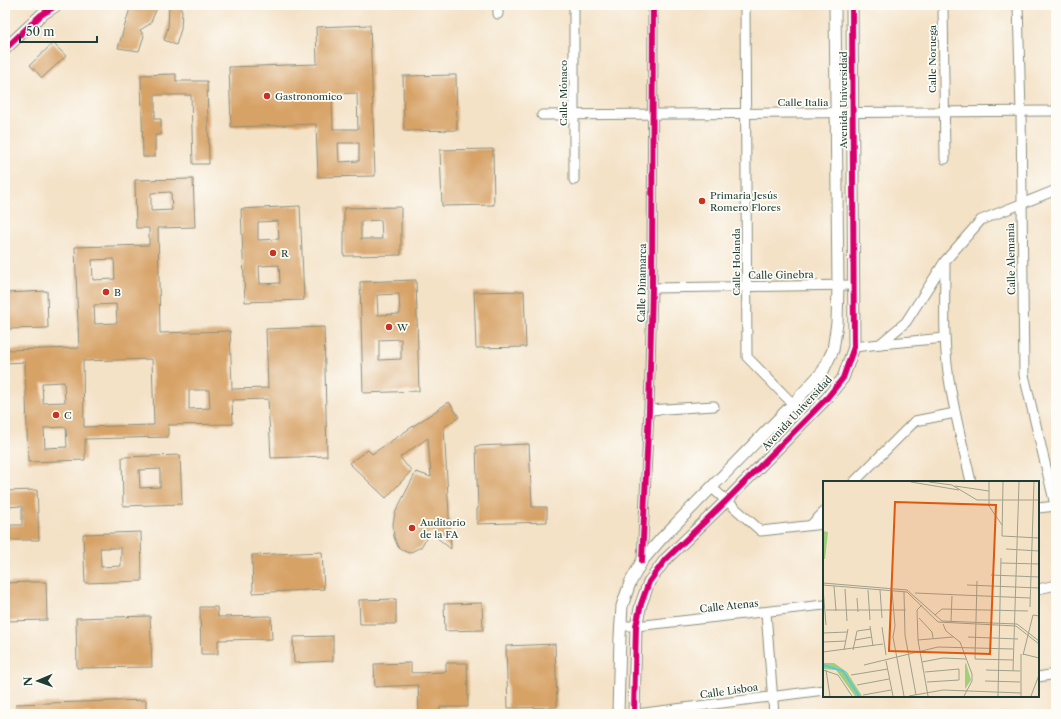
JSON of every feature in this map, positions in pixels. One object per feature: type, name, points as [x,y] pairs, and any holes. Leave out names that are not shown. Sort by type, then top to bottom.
[{"type":"street","points":[[5,50],[41,15],[57,5]]},
{"type":"street","name":"Calle Mónaco","points":[[574,5],[574,180]]},
{"type":"street","name":"Calle Dinamarca","points":[[642,561],[649,410],[652,288],[653,5]]},
{"type":"street","name":"Calle Holanda","points":[[745,5],[747,113],[747,356],[793,404]]},
{"type":"street","name":"Avenida Universidad","points":[[618,714],[620,626],[622,606],[630,583],[642,561],[661,539],[793,404],[823,371],[833,350],[837,323],[838,285],[835,5]]},
{"type":"street","name":"Avenida Universidad","points":[[635,714],[636,626],[641,604],[649,582],[665,560],[726,501],[827,398],[843,378],[854,347],[852,5]]},
{"type":"street","name":"Calle Noruega","points":[[943,5],[944,159]]},
{"type":"street","name":"Calle Alemania","points":[[1018,5],[1021,112],[1024,375],[1056,507]]},
{"type":"street","name":"Calle Italia","points":[[542,115],[1056,111]]},
{"type":"street","points":[[880,344],[906,322],[945,261],[981,220],[1056,190]]},
{"type":"street","points":[[945,261],[945,338],[948,372],[955,413],[971,481]]},
{"type":"street","name":"Calle Ginebra","points":[[652,288],[853,285]]},
{"type":"street","points":[[854,347],[945,338]]},
{"type":"street","points":[[649,410],[714,406]]},
{"type":"street","points":[[855,481],[915,421],[955,413]]},
{"type":"street","points":[[711,487],[761,531],[823,524]]},
{"type":"street","points":[[1039,508],[1056,507]]},
{"type":"street","points":[[811,525],[823,513]]},
{"type":"street","points":[[1039,589],[1056,585]]},
{"type":"street","name":"Calle Atenas","points":[[620,626],[636,626],[766,613],[823,605]]},
{"type":"street","points":[[766,613],[774,714]]},
{"type":"street","points":[[1039,677],[1056,674]]},
{"type":"street","name":"Calle Lisboa","points":[[635,714],[823,690]]},
{"type":"building","points":[[131,5],[150,5],[157,8],[150,24],[140,30],[144,36],[139,51],[118,48]]},
{"type":"building","points":[[169,5],[180,5],[182,11],[181,29],[176,45],[164,40],[168,27]]},
{"type":"building","points":[[370,25],[375,176],[318,177],[316,124],[231,127],[229,67],[317,64],[316,27]],"holes":[[[357,93],[358,129],[333,129],[332,94]],[[338,143],[359,143],[359,161],[339,162]]]},
{"type":"building","points":[[53,43],[66,56],[42,78],[30,65]]},
{"type":"building","points":[[176,74],[176,81],[207,81],[209,164],[193,164],[191,95],[155,95],[155,119],[161,119],[161,135],[155,135],[155,157],[143,157],[141,75]]},
{"type":"building","points":[[456,75],[457,130],[404,131],[403,76]]},
{"type":"building","points":[[493,149],[494,205],[442,206],[440,150]]},
{"type":"building","points":[[193,179],[195,227],[158,228],[160,333],[230,331],[232,389],[268,388],[266,329],[324,327],[327,456],[271,458],[268,399],[232,400],[233,424],[168,425],[168,437],[85,439],[85,460],[28,462],[25,362],[5,363],[5,350],[79,348],[75,247],[149,245],[149,228],[136,228],[135,180]],"holes":[[[171,192],[172,210],[151,211],[151,193]],[[114,259],[115,279],[93,280],[92,260]],[[116,304],[117,323],[95,324],[94,305]],[[152,359],[154,425],[84,427],[83,361]],[[64,382],[65,402],[43,403],[42,383]],[[189,390],[209,390],[210,408],[189,409]],[[66,427],[67,447],[45,448],[44,428]]]},
{"type":"building","name":"R","points":[[300,206],[304,300],[245,302],[241,209]],"holes":[[[278,221],[279,239],[258,240],[258,222]],[[279,265],[280,283],[260,284],[259,266]]]},
{"type":"building","points":[[401,207],[401,255],[344,256],[344,208]],"holes":[[[381,220],[382,239],[361,239],[361,221]]]},
{"type":"building","name":"W","points":[[416,280],[419,391],[363,393],[360,282]],"holes":[[[399,294],[400,314],[378,315],[377,295]],[[401,339],[401,359],[379,360],[379,340]]]},
{"type":"building","points":[[47,291],[48,328],[7,329],[6,293]]},
{"type":"building","points":[[524,291],[526,347],[476,348],[474,292]]},
{"type":"building","points":[[449,402],[459,417],[444,427],[451,549],[430,532],[421,547],[409,553],[398,547],[394,537],[393,524],[395,513],[416,472],[431,477],[428,438],[400,457],[412,470],[386,498],[349,463],[368,450],[372,454]]},
{"type":"building","points":[[529,444],[532,507],[547,507],[547,522],[477,524],[476,446]]},
{"type":"building","points":[[180,455],[182,504],[123,506],[122,457]],"holes":[[[160,469],[160,487],[140,488],[139,470]]]},
{"type":"building","points":[[37,490],[39,540],[5,540],[5,525],[22,525],[22,506],[5,507],[5,491]]},
{"type":"building","points":[[141,532],[142,581],[85,583],[83,534]],"holes":[[[100,548],[121,548],[121,566],[101,567]]]},
{"type":"building","points":[[322,552],[324,589],[253,593],[252,555]]},
{"type":"building","points":[[46,582],[47,620],[5,621],[5,583]]},
{"type":"building","points":[[396,599],[396,624],[360,624],[359,600]]},
{"type":"building","points":[[482,603],[483,630],[445,631],[444,604]]},
{"type":"building","points":[[200,607],[217,607],[218,617],[271,616],[272,639],[218,640],[218,654],[201,654]]},
{"type":"building","points":[[150,616],[152,667],[77,668],[76,618]]},
{"type":"building","points":[[333,636],[333,661],[294,663],[293,637]]},
{"type":"building","points":[[555,644],[557,707],[508,708],[506,646]]},
{"type":"building","points":[[411,663],[411,673],[446,672],[446,663],[467,663],[468,707],[440,707],[440,714],[419,714],[418,685],[375,687],[374,664]]},
{"type":"building","points":[[146,700],[146,714],[16,714],[16,704]]},
{"type":"cycle path","points":[[5,49],[41,15],[57,5]]},
{"type":"cycle path","points":[[642,561],[649,410],[652,288],[653,5]]},
{"type":"cycle path","points":[[634,714],[636,626],[641,604],[649,582],[665,560],[726,501],[827,398],[843,378],[854,347],[852,5]]},
{"type":"place","name":"Gastronomico","points":[[267,96]]},
{"type":"place","name":"Primaria Jesús Romero Flores","points":[[702,201]]},
{"type":"place","name":"R","points":[[273,253]]},
{"type":"place","name":"B","points":[[106,292]]},
{"type":"place","name":"W","points":[[389,327]]},
{"type":"place","name":"C","points":[[56,415]]},
{"type":"place","name":"Auditorio de la FA","points":[[412,528]]}]
